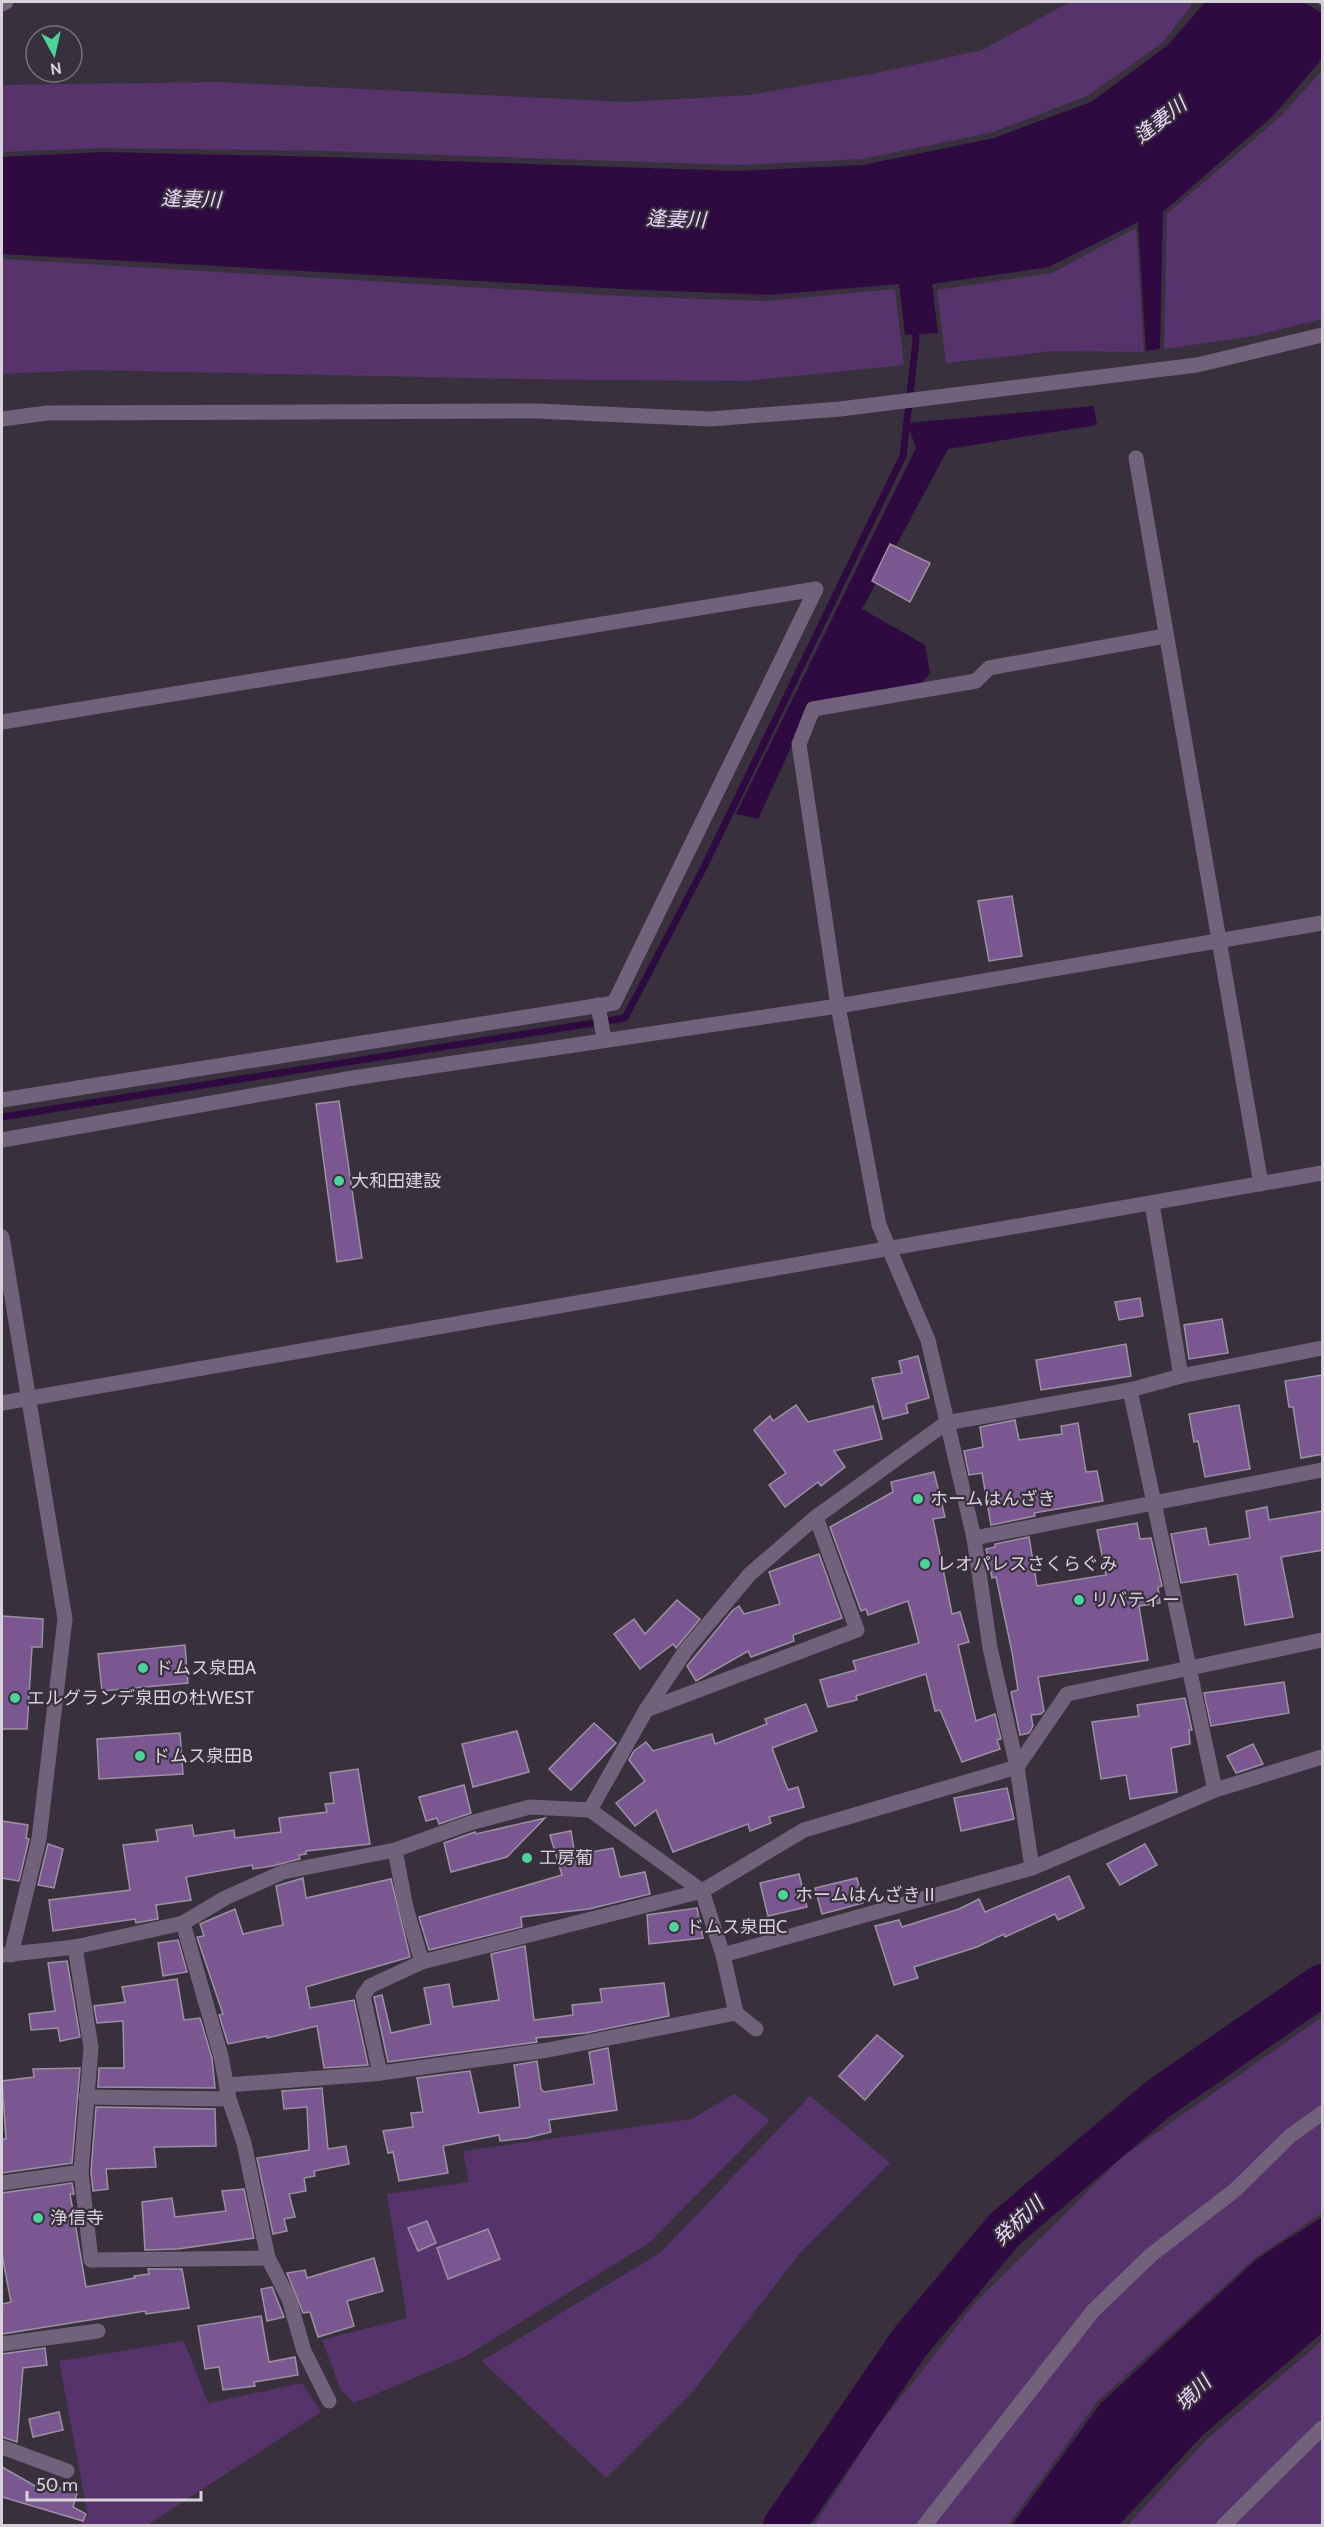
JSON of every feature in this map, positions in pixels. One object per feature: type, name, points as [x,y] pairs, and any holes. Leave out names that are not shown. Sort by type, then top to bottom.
[{"type":"street","points":[[2,4],[6,2]]},
{"type":"street","points":[[2,419],[47,413],[525,411],[710,419],[840,409],[1185,366],[1323,335]]},
{"type":"street","points":[[1136,458],[1261,1184]]},
{"type":"street","points":[[2,722],[816,588],[614,1003],[2,1100]]},
{"type":"street","points":[[1032,1868],[1017,1767],[990,1648],[974,1538],[928,1340],[879,1225],[838,1006],[799,744],[813,709],[976,681],[989,668],[1165,636]]},
{"type":"street","points":[[2,1140],[353,1078],[838,1006],[1323,923]]},
{"type":"street","points":[[598,1005],[604,1039]]},
{"type":"street","points":[[2,1403],[1323,1173]]},
{"type":"street","points":[[1152,1204],[1181,1376]]},
{"type":"street","points":[[2,1238],[65,1620],[39,1839],[6,1955],[75,1947],[183,1923],[225,1898],[283,1872],[395,1850],[470,1822],[530,1807],[590,1810],[702,1891],[723,1955],[736,2013],[756,2029]]},
{"type":"street","points":[[590,1810],[646,1710],[686,1650],[750,1574],[816,1518],[946,1423],[1130,1390],[1181,1376],[1323,1348]]},
{"type":"street","points":[[1130,1390],[1215,1790]]},
{"type":"street","points":[[974,1538],[1323,1470]]},
{"type":"street","points":[[646,1710],[857,1630],[816,1518]]},
{"type":"street","points":[[380,2073],[363,1996],[370,1986],[422,1962],[702,1891],[804,1830],[1017,1767],[1067,1694],[1323,1640]]},
{"type":"street","points":[[723,1955],[1032,1868],[1215,1790],[1323,1757]]},
{"type":"street","points":[[395,1850],[406,1908],[422,1962]]},
{"type":"street","points":[[183,1923],[244,2144],[268,2258],[289,2299],[304,2351],[329,2401]]},
{"type":"street","points":[[75,1947],[91,2047],[81,2172],[91,2260],[268,2258]]},
{"type":"street","points":[[86,2097],[228,2092],[380,2073],[548,2050],[736,2013]]},
{"type":"street","points":[[924,2526],[1093,2311],[1151,2255],[1235,2190],[1290,2136],[1323,2113]]},
{"type":"street","points":[[2,2183],[81,2172]]},
{"type":"street","points":[[2,2344],[98,2331]]},
{"type":"street","points":[[1223,2526],[1323,2428]]},
{"type":"street","points":[[2,2447],[67,2471]]},
{"type":"shaded area","points":[[1070,2],[1194,2],[1162,43],[1087,96],[993,132],[862,159],[740,165],[326,151],[101,148],[2,152],[2,85],[216,82],[626,102],[749,95],[872,74],[982,50]]},
{"type":"shaded area","points":[[1322,71],[1322,319],[1253,336],[1164,349],[1167,214],[1280,117]]},
{"type":"shaded area","points":[[1136,228],[1144,352],[1053,351],[946,363],[937,290],[1052,273]]},
{"type":"shaded area","points":[[2,259],[619,296],[767,301],[895,289],[904,365],[745,381],[517,379],[87,370],[2,374]]},
{"type":"shaded area","points":[[1322,2017],[1322,2213],[1255,2258],[1097,2402],[1008,2525],[814,2526],[876,2429],[976,2302],[1122,2157]]},
{"type":"shaded area","points":[[734,2094],[770,2120],[649,2243],[464,2357],[354,2403],[341,2390],[322,2340],[407,2318],[387,2194],[469,2182],[463,2151],[692,2119]]},
{"type":"shaded area","points":[[810,2096],[890,2163],[800,2253],[693,2391],[606,2478],[482,2361],[660,2253]]},
{"type":"shaded area","points":[[184,2341],[208,2403],[302,2383],[321,2412],[147,2525],[79,2525],[88,2516],[59,2361]]},
{"type":"shaded area","points":[[1322,2341],[1322,2525],[1127,2526],[1207,2439]]},
{"type":"water","name":"逢妻川","points":[[1205,2],[1303,2],[1322,13],[1322,59],[1274,115],[1163,212],[1160,349],[1146,351],[1138,222],[1049,267],[932,284],[938,333],[905,335],[899,284],[768,295],[621,289],[2,254],[2,157],[103,152],[737,171],[863,165],[994,138],[1091,102],[1168,45]]},
{"type":"water","points":[[1094,406],[1097,425],[948,449],[862,609],[925,645],[930,673],[915,691],[807,713],[758,819],[736,814],[916,448],[907,423]]},
{"type":"water","name":"境川","points":[[1322,2217],[1322,2333],[1203,2435],[1119,2525],[1012,2525],[1100,2404],[1257,2259]]},
{"type":"building","points":[[890,544],[930,563],[910,602],[872,581]]},
{"type":"building","points":[[1012,896],[1022,956],[989,961],[978,901]]},
{"type":"building","name":"大和田建設","points":[[339,1101],[362,1258],[337,1262],[316,1104]]},
{"type":"building","points":[[1140,1298],[1143,1316],[1119,1320],[1115,1302]]},
{"type":"building","points":[[1222,1319],[1228,1353],[1189,1359],[1184,1325]]},
{"type":"building","points":[[1126,1344],[1131,1376],[1041,1390],[1036,1360]]},
{"type":"building","points":[[918,1356],[929,1398],[906,1404],[908,1413],[883,1419],[872,1378],[902,1373],[899,1361]]},
{"type":"building","points":[[1323,1375],[1323,1454],[1301,1458],[1293,1407],[1289,1407],[1285,1381]]},
{"type":"building","points":[[796,1405],[808,1422],[873,1406],[882,1439],[834,1451],[845,1467],[821,1486],[818,1482],[785,1507],[769,1485],[786,1473],[754,1430],[770,1416],[773,1421]]},
{"type":"building","points":[[1239,1405],[1250,1469],[1205,1477],[1198,1441],[1194,1442],[1189,1414]]},
{"type":"building","points":[[1015,1420],[1019,1440],[1062,1434],[1061,1426],[1078,1423],[1086,1472],[1097,1471],[1103,1501],[1034,1513],[1035,1516],[991,1525],[982,1473],[969,1475],[964,1451],[983,1447],[980,1427]]},
{"type":"building","points":[[934,1472],[945,1517],[933,1519],[952,1614],[960,1612],[969,1642],[958,1645],[976,1721],[995,1714],[1001,1739],[997,1740],[1000,1749],[962,1762],[940,1710],[935,1711],[926,1674],[856,1696],[857,1700],[828,1707],[820,1680],[856,1670],[853,1661],[919,1643],[908,1601],[868,1615],[866,1609],[861,1611],[830,1527],[893,1492],[891,1482]]},
{"type":"building","points":[[1267,1507],[1269,1520],[1323,1511],[1323,1550],[1281,1557],[1293,1617],[1245,1625],[1237,1574],[1181,1583],[1171,1534],[1206,1528],[1209,1545],[1250,1538],[1246,1511]]},
{"type":"building","points":[[1137,1523],[1140,1539],[1151,1538],[1162,1586],[1158,1587],[1160,1603],[1139,1606],[1148,1660],[1038,1677],[1044,1711],[1041,1714],[1031,1715],[1033,1726],[1029,1733],[1020,1735],[1011,1692],[1018,1690],[1012,1652],[996,1577],[992,1578],[986,1549],[995,1547],[995,1544],[1029,1537],[1037,1586],[1106,1575],[1097,1530]]},
{"type":"building","points":[[819,1554],[842,1618],[793,1635],[794,1641],[751,1657],[748,1651],[696,1681],[687,1666],[733,1610],[739,1606],[744,1614],[780,1604],[769,1572]]},
{"type":"building","points":[[677,1600],[700,1619],[676,1648],[673,1644],[640,1669],[614,1634],[634,1619],[645,1634]]},
{"type":"building","points":[[2,1616],[43,1619],[42,1647],[32,1647],[27,1729],[2,1729]]},
{"type":"building","name":"ドムス泉田A","points":[[185,1645],[188,1683],[102,1691],[98,1654]]},
{"type":"building","points":[[1284,1682],[1289,1713],[1211,1726],[1204,1693]]},
{"type":"building","points":[[1185,1698],[1192,1730],[1189,1730],[1190,1744],[1171,1748],[1177,1792],[1130,1799],[1126,1775],[1101,1779],[1092,1722],[1139,1716],[1137,1705]]},
{"type":"building","points":[[806,1704],[817,1731],[772,1748],[788,1790],[798,1787],[804,1807],[769,1817],[771,1823],[750,1831],[748,1824],[673,1852],[656,1810],[635,1826],[616,1803],[645,1781],[629,1760],[634,1751],[646,1742],[653,1751],[712,1734],[715,1744],[767,1724],[765,1719]]},
{"type":"building","points":[[594,1723],[616,1743],[571,1790],[549,1769]]},
{"type":"building","points":[[517,1731],[529,1772],[473,1787],[462,1744]]},
{"type":"building","name":"ドムス泉田B","points":[[180,1733],[183,1774],[99,1779],[97,1739]]},
{"type":"building","points":[[1253,1744],[1263,1764],[1236,1773],[1227,1756]]},
{"type":"building","points":[[358,1769],[370,1844],[306,1851],[306,1854],[299,1855],[300,1859],[272,1866],[253,1869],[252,1865],[186,1877],[191,1900],[156,1905],[158,1919],[136,1923],[135,1919],[53,1931],[49,1900],[130,1890],[123,1845],[158,1841],[156,1830],[192,1825],[194,1836],[234,1830],[235,1838],[281,1832],[279,1818],[327,1812],[325,1804],[334,1803],[330,1773]]},
{"type":"building","points":[[464,1785],[471,1813],[439,1824],[437,1818],[426,1821],[419,1797]]},
{"type":"building","points":[[1007,1788],[1014,1819],[961,1831],[954,1798]]},
{"type":"building","points":[[545,1818],[507,1857],[451,1872],[444,1843],[475,1832],[476,1834]]},
{"type":"building","points":[[2,1821],[28,1825],[26,1838],[29,1839],[19,1881],[2,1878]]},
{"type":"building","points":[[571,1831],[575,1855],[613,1848],[620,1877],[645,1872],[650,1894],[589,1909],[521,1917],[522,1927],[429,1950],[419,1917],[562,1875],[550,1835]]},
{"type":"building","points":[[48,1844],[63,1849],[54,1888],[38,1885]]},
{"type":"building","points":[[1145,1844],[1157,1865],[1120,1885],[1107,1864]]},
{"type":"building","name":"ホームはんざきⅡ","points":[[799,1874],[807,1907],[768,1916],[760,1883]]},
{"type":"building","points":[[1069,1876],[1084,1908],[1058,1920],[1055,1914],[1005,1937],[1004,1934],[977,1947],[914,1967],[918,1978],[894,1985],[875,1926],[899,1920],[902,1927],[959,1909],[979,1899],[985,1912]]},
{"type":"building","points":[[303,1878],[306,1898],[391,1879],[410,1957],[306,1987],[310,2008],[354,2000],[368,2065],[324,2068],[317,2026],[267,2038],[267,2036],[228,2044],[219,2015],[223,2014],[197,1937],[204,1936],[200,1924],[235,1909],[243,1934],[283,1925],[276,1886]]},
{"type":"building","points":[[857,1878],[863,1903],[822,1914],[815,1888]]},
{"type":"building","name":"ドムス泉田C","points":[[697,1908],[703,1938],[649,1944],[647,1915]]},
{"type":"building","points":[[178,1940],[187,1972],[163,1976],[158,1943]]},
{"type":"building","points":[[525,1946],[534,2020],[573,2015],[572,2005],[602,2002],[600,1989],[664,1983],[669,2016],[586,2033],[536,2038],[537,2042],[388,2062],[374,1997],[382,1995],[391,2033],[431,2024],[424,1988],[449,1984],[453,2007],[499,2000],[491,1954]]},
{"type":"building","points":[[67,1961],[80,2037],[60,2041],[58,2028],[31,2030],[29,2014],[55,2011],[48,1963]]},
{"type":"building","points":[[177,1979],[184,2020],[200,2018],[212,2058],[215,2088],[98,2087],[99,2068],[124,2068],[123,2021],[97,2023],[94,2006],[125,2002],[122,1987]]},
{"type":"building","points":[[877,2035],[903,2056],[865,2100],[839,2076]]},
{"type":"building","points":[[608,2048],[617,2110],[549,2120],[551,2132],[527,2138],[500,2141],[499,2135],[443,2146],[448,2173],[399,2181],[393,2152],[388,2153],[383,2131],[413,2127],[411,2113],[423,2112],[417,2078],[470,2071],[479,2113],[520,2107],[514,2065],[537,2061],[541,2089],[544,2092],[594,2084],[589,2052]]},
{"type":"building","points":[[80,2068],[72,2163],[2,2173],[2,2139],[6,2139],[2,2081],[34,2077],[33,2069]]},
{"type":"building","points":[[322,2088],[328,2149],[346,2146],[349,2164],[314,2171],[315,2176],[304,2178],[306,2191],[289,2194],[295,2217],[284,2219],[287,2231],[273,2234],[257,2158],[309,2150],[307,2107],[284,2109],[282,2091]]},
{"type":"building","points":[[96,2107],[215,2109],[216,2146],[154,2147],[156,2167],[106,2169],[108,2189],[93,2191],[91,2172]]},
{"type":"building","points":[[72,2183],[74,2194],[70,2194],[86,2287],[149,2274],[148,2269],[182,2269],[189,2308],[146,2314],[145,2311],[2,2334],[2,2304],[11,2302],[2,2255],[2,2193]]},
{"type":"building","points":[[244,2189],[254,2238],[178,2249],[145,2250],[142,2202],[172,2198],[175,2217],[226,2211],[222,2191]]},
{"type":"building","points":[[427,2221],[436,2243],[418,2251],[408,2228]]},
{"type":"building","points":[[488,2229],[500,2259],[448,2279],[437,2248]]},
{"type":"building","points":[[374,2258],[383,2291],[347,2301],[354,2326],[318,2337],[310,2312],[303,2313],[287,2273],[305,2270],[307,2278]]},
{"type":"building","points":[[272,2287],[284,2317],[267,2321],[261,2289]]},
{"type":"building","points":[[261,2316],[269,2362],[295,2357],[298,2375],[254,2382],[255,2386],[223,2390],[219,2367],[205,2369],[198,2326]]},
{"type":"building","points":[[45,2348],[47,2365],[23,2368],[17,2442],[2,2437],[2,2354]]},
{"type":"building","points":[[59,2412],[63,2430],[33,2437],[29,2419]]},
{"type":"building","points":[[2,2467],[44,2491],[43,2483],[77,2493],[73,2507],[86,2514],[83,2521],[2,2497]]},
{"type":"waterway","points":[[2,1117],[625,1018],[704,867],[903,456],[916,340],[915,326]]},
{"type":"waterway","name":"発杭川","points":[[784,2526],[910,2342],[1005,2229],[1158,2099],[1322,1985]]},
{"type":"place","name":"大和田建設","points":[[339,1181]]},
{"type":"place","name":"ホームはんざき","points":[[918,1499]]},
{"type":"place","name":"レオパレスさくらぐみ","points":[[925,1564]]},
{"type":"place","name":"リバティー","points":[[1079,1600]]},
{"type":"place","name":"ドムス泉田A","points":[[143,1668]]},
{"type":"place","name":"エルグランデ泉田の杜WEST","points":[[15,1698]]},
{"type":"place","name":"ドムス泉田B","points":[[140,1756]]},
{"type":"place","name":"工房葡","points":[[527,1858]]},
{"type":"place","name":"ホームはんざきⅡ","points":[[783,1895]]},
{"type":"place","name":"ドムス泉田C","points":[[674,1927]]},
{"type":"place","name":"浄信寺","points":[[38,2218]]}]
